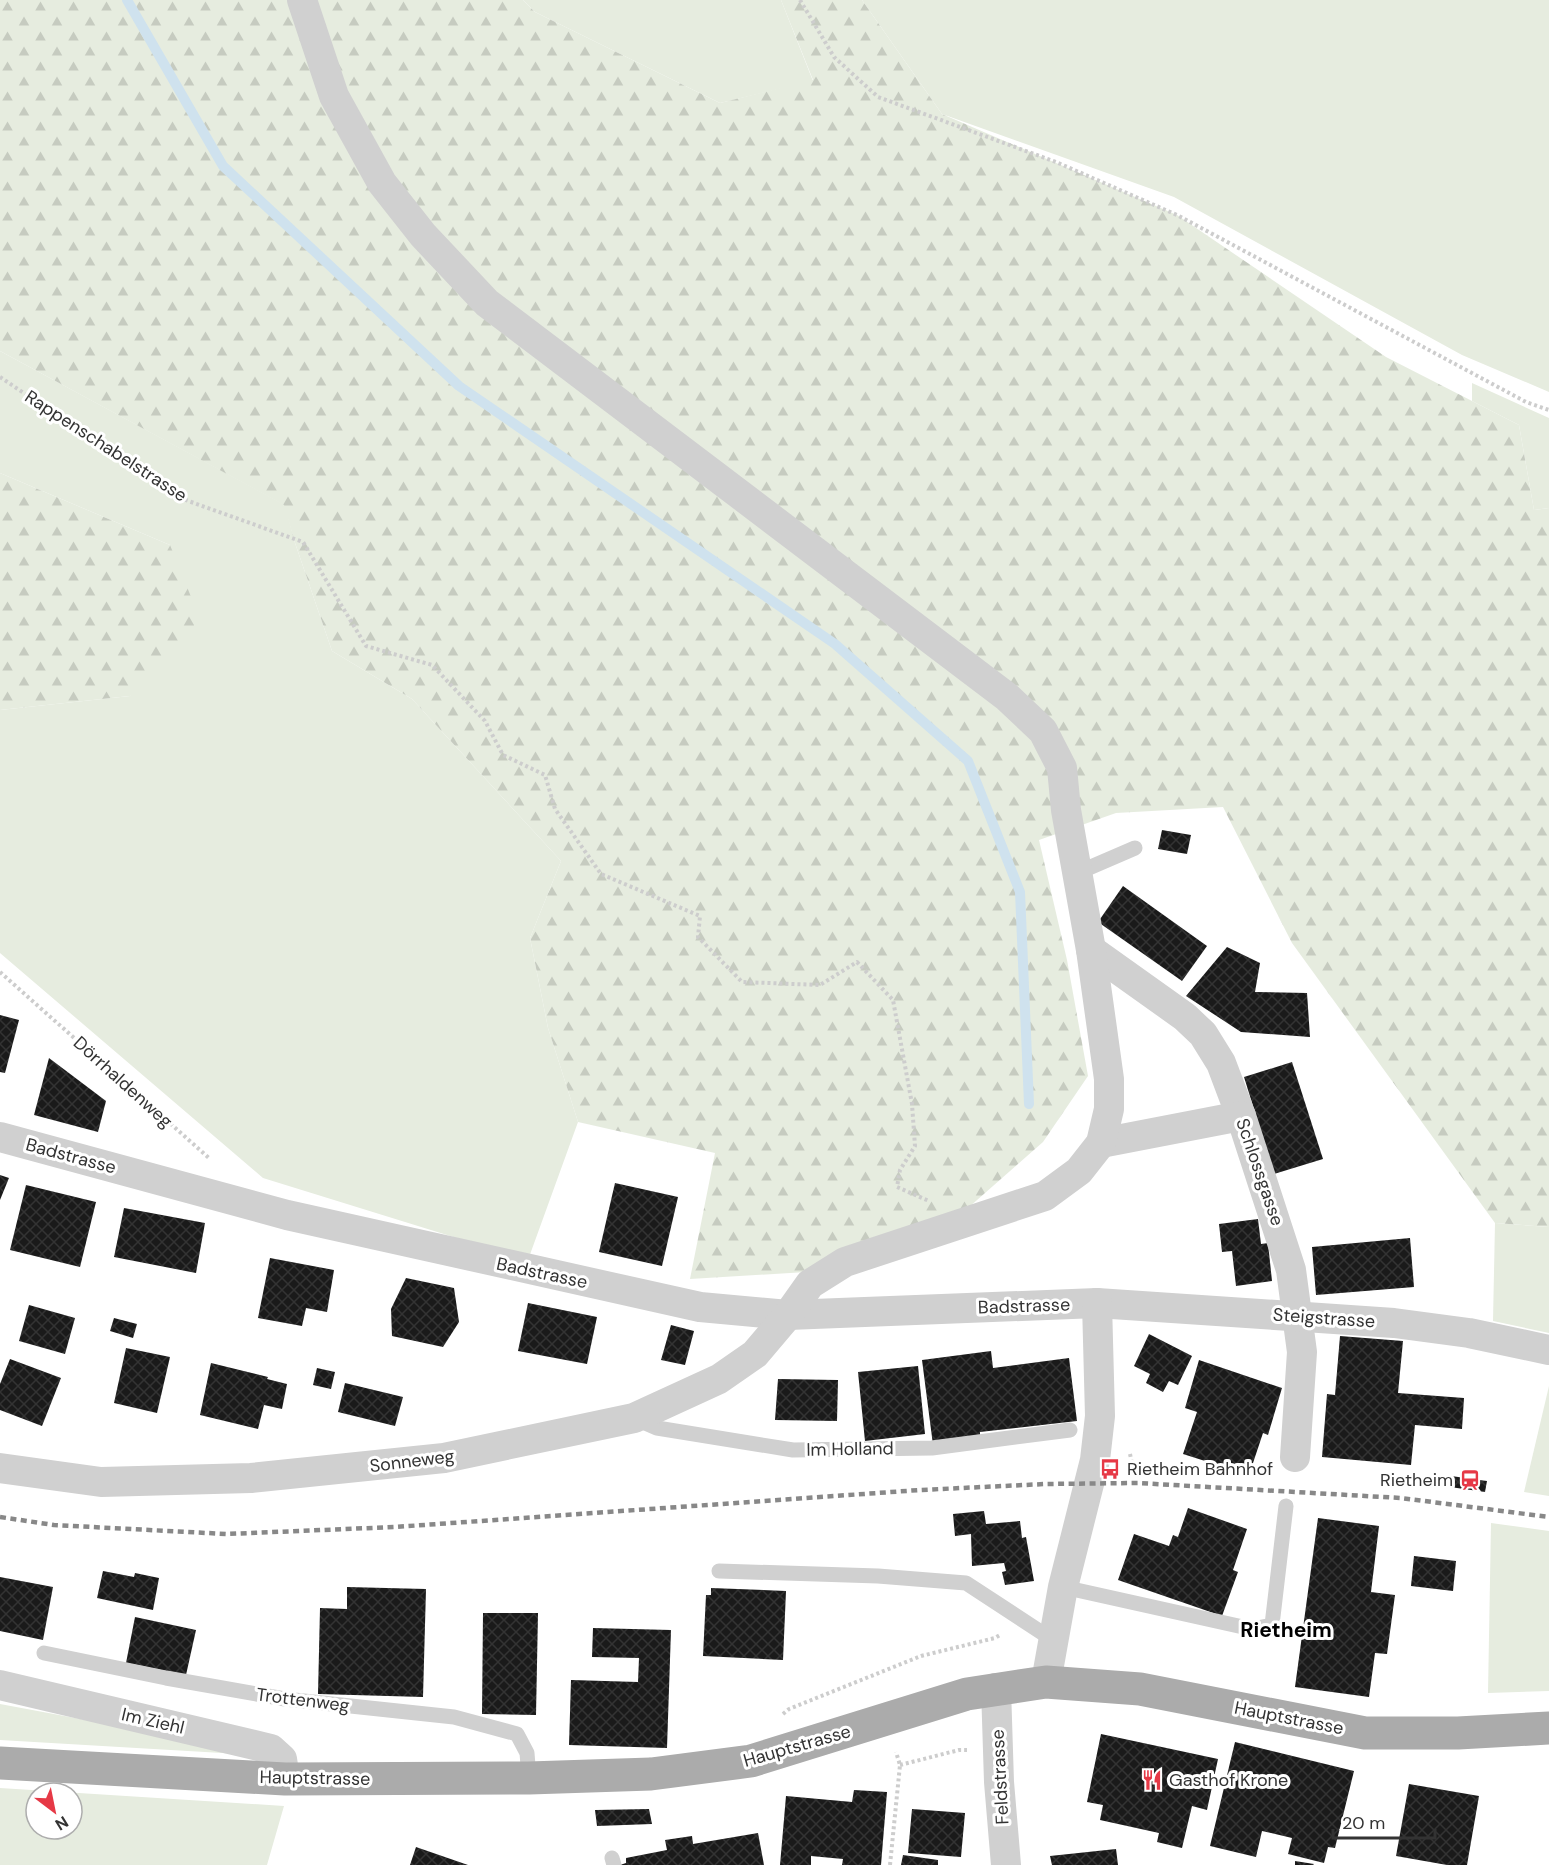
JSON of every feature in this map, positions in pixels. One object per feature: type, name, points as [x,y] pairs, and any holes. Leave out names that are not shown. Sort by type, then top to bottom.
[{"type":"main road","name":"Hauptstrasse","points":[[0,1763],[285,1779],[529,1778],[651,1774],[751,1761],[967,1694],[1046,1682],[1140,1689],[1365,1733],[1458,1733],[1549,1728]]},
{"type":"street","points":[[302,0],[334,96],[382,183],[423,235],[487,303],[1007,697],[1043,731],[1062,768],[1066,810],[1091,950],[1109,1078],[1109,1110],[1101,1143],[1241,1116]]},
{"type":"street","name":"Schlossgasse","points":[[1091,950],[1185,1017],[1203,1034],[1221,1063],[1241,1116],[1290,1270],[1302,1352],[1295,1457]]},
{"type":"street","name":"Badstrasse","points":[[0,1137],[232,1200],[406,1242],[700,1307],[788,1315],[1097,1303]]},
{"type":"street","name":"Sonneweg","points":[[0,1468],[101,1482],[251,1479],[444,1458],[634,1418],[719,1379],[755,1353],[788,1315],[810,1284],[844,1262],[1046,1196],[1079,1171],[1101,1143]]},
{"type":"street","points":[[1046,1682],[1063,1587],[1095,1460],[1099,1428],[1100,1371],[1097,1303]]},
{"type":"street","name":"Steigstrasse","points":[[1097,1303],[1394,1323],[1469,1333],[1549,1350]]},
{"type":"street","name":"Im Ziehl","points":[[0,1685],[271,1749],[282,1759],[285,1779]]},
{"type":"street","name":"Feldstrasse","points":[[996,1688],[1006,1865]]},
{"type":"lane","points":[[1077,873],[1135,848]]},
{"type":"lane","name":"Im Holland","points":[[634,1418],[657,1428],[793,1450],[932,1448],[1070,1430]]},
{"type":"lane","points":[[1063,1587],[1252,1629],[1272,1625],[1286,1506]]},
{"type":"lane","points":[[719,1571],[878,1576],[966,1583],[1053,1640]]},
{"type":"lane","name":"Trottenweg","points":[[44,1653],[285,1699],[454,1717],[518,1734],[527,1754],[529,1778]]},
{"type":"path","points":[[800,0],[834,57],[878,97],[1056,162],[1177,215],[1526,402],[1549,410]]},
{"type":"path","name":"Rappenschabelstrasse","points":[[0,377],[180,498],[303,542],[366,646],[432,665],[485,720],[503,755],[545,775],[555,809],[601,874],[700,916],[698,937],[742,982],[820,985],[857,962],[893,1000],[912,1104],[915,1146],[900,1170],[897,1187],[925,1197]]},
{"type":"path","name":"Dörrhaldenweg","points":[[0,972],[222,1170],[232,1200]]},
{"type":"path","points":[[1133,1468],[1148,1467]]},
{"type":"path","points":[[781,1715],[789,1709],[921,1656],[995,1638],[1023,1620]]},
{"type":"path","points":[[900,1765],[959,1750],[998,1750]]},
{"type":"path","points":[[890,1865],[900,1765],[896,1752]]},
{"type":"green space","points":[[0,0],[523,0],[535,12],[720,103],[813,80],[781,0],[862,0],[942,114],[1177,215],[1386,357],[1519,425],[1534,510],[1549,508],[1549,1227],[1495,1223],[1292,943],[1223,807],[1116,813],[1039,840],[1067,960],[1088,1076],[1043,1142],[960,1215],[806,1272],[690,1279],[715,1153],[578,1122],[548,1028],[530,938],[561,861],[412,699],[332,651],[284,505],[0,351]]},
{"type":"green space","points":[[523,0],[781,0],[813,81],[720,103],[535,12]]},
{"type":"green space","points":[[862,0],[1549,0],[1549,392],[1462,355],[1174,197],[942,114]]},
{"type":"green space","points":[[0,351],[285,505],[295,543],[332,651],[412,699],[561,861],[530,938],[548,1028],[578,1122],[528,1260],[263,1178],[0,953],[0,710],[130,696],[170,545],[0,473]]},
{"type":"green space","points":[[1472,383],[1549,418],[1549,508],[1534,510],[1519,425],[1472,401]]},
{"type":"green space","points":[[0,473],[170,545],[200,619],[130,696],[0,710]]},
{"type":"green space","points":[[1495,1223],[1549,1227],[1549,1333],[1493,1321]]},
{"type":"green space","points":[[1549,1386],[1549,1496],[1524,1492]]},
{"type":"green space","points":[[1491,1523],[1549,1531],[1549,1691],[1488,1693]]},
{"type":"green space","points":[[0,1704],[86,1720],[239,1754],[0,1740]]},
{"type":"green space","points":[[0,1788],[24,1790],[24,1841],[84,1841],[84,1793],[284,1806],[267,1865],[0,1865]]},
{"type":"building","points":[[1162,830],[1191,835],[1187,854],[1158,849]]},
{"type":"building","points":[[1123,886],[1207,946],[1182,981],[1098,922]]},
{"type":"building","points":[[1227,947],[1260,963],[1255,992],[1307,993],[1310,1037],[1241,1032],[1186,996]]},
{"type":"building","points":[[0,1015],[19,1020],[5,1073],[0,1072]]},
{"type":"building","points":[[49,1058],[106,1101],[98,1132],[34,1115]]},
{"type":"building","points":[[1292,1062],[1323,1159],[1274,1174],[1244,1077]]},
{"type":"building","points":[[0,1175],[9,1178],[0,1200]]},
{"type":"building","points":[[615,1183],[678,1197],[662,1266],[599,1252]]},
{"type":"building","points":[[26,1185],[96,1202],[80,1267],[10,1250]]},
{"type":"building","points":[[124,1208],[205,1223],[196,1273],[114,1257]]},
{"type":"building","points":[[1258,1219],[1261,1244],[1268,1243],[1272,1281],[1236,1286],[1232,1251],[1222,1252],[1219,1224]]},
{"type":"building","points":[[1410,1238],[1414,1287],[1316,1295],[1312,1247]]},
{"type":"building","points":[[270,1258],[334,1270],[327,1312],[306,1308],[302,1326],[258,1318]]},
{"type":"building","points":[[406,1278],[454,1288],[459,1322],[443,1347],[392,1336],[391,1309]]},
{"type":"building","points":[[528,1303],[597,1317],[587,1364],[518,1351]]},
{"type":"building","points":[[29,1305],[75,1318],[65,1354],[19,1341]]},
{"type":"building","points":[[114,1318],[137,1324],[133,1338],[110,1331]]},
{"type":"building","points":[[671,1325],[694,1331],[685,1365],[661,1360]]},
{"type":"building","points":[[1149,1334],[1192,1356],[1178,1385],[1169,1381],[1163,1392],[1146,1383],[1150,1374],[1134,1366]]},
{"type":"building","points":[[1340,1336],[1403,1341],[1398,1393],[1464,1398],[1462,1429],[1415,1425],[1411,1465],[1322,1457],[1327,1394],[1335,1395]]},
{"type":"building","points":[[126,1348],[170,1357],[157,1413],[114,1403]]},
{"type":"building","points":[[991,1351],[993,1368],[1069,1358],[1077,1421],[980,1432],[980,1438],[933,1445],[922,1360]]},
{"type":"building","points":[[10,1359],[61,1378],[42,1426],[0,1410],[0,1384]]},
{"type":"building","points":[[1199,1360],[1282,1388],[1268,1435],[1263,1433],[1249,1475],[1183,1454],[1197,1412],[1185,1408]]},
{"type":"building","points":[[211,1363],[287,1384],[282,1409],[264,1405],[258,1429],[200,1415]]},
{"type":"building","points":[[918,1366],[925,1434],[865,1441],[858,1372]]},
{"type":"building","points":[[317,1368],[335,1372],[331,1389],[313,1385]]},
{"type":"building","points":[[778,1379],[838,1380],[837,1421],[775,1420]]},
{"type":"building","points":[[345,1383],[403,1397],[395,1426],[338,1412]]},
{"type":"building","points":[[1451,1476],[1487,1481],[1485,1492],[1450,1487]]},
{"type":"building","points":[[1188,1508],[1247,1529],[1233,1570],[1238,1572],[1222,1616],[1118,1580],[1134,1534],[1169,1546],[1173,1535],[1178,1537]]},
{"type":"building","points":[[984,1511],[986,1524],[1020,1521],[1022,1538],[1026,1537],[1034,1581],[1005,1585],[1002,1572],[1006,1571],[1004,1563],[972,1566],[971,1534],[955,1536],[953,1514]]},
{"type":"building","points":[[1318,1518],[1379,1526],[1371,1592],[1395,1595],[1387,1654],[1375,1653],[1369,1697],[1295,1687]]},
{"type":"building","points":[[1414,1556],[1456,1561],[1453,1591],[1411,1586]]},
{"type":"building","points":[[103,1571],[134,1577],[135,1573],[159,1578],[153,1610],[97,1598]]},
{"type":"building","points":[[0,1577],[53,1587],[43,1640],[0,1631]]},
{"type":"building","points":[[347,1587],[426,1589],[423,1697],[318,1694],[320,1608],[347,1609]]},
{"type":"building","points":[[711,1588],[786,1591],[783,1660],[703,1656],[706,1595],[711,1595]]},
{"type":"building","points":[[483,1613],[538,1613],[536,1715],[482,1714]]},
{"type":"building","points":[[135,1617],[196,1630],[186,1675],[126,1663]]},
{"type":"building","points":[[593,1628],[671,1630],[667,1748],[569,1745],[571,1680],[638,1682],[639,1658],[592,1657]]},
{"type":"building","name":"Gasthof Krone","points":[[1101,1734],[1218,1759],[1207,1810],[1192,1806],[1182,1848],[1157,1842],[1159,1833],[1100,1820],[1103,1805],[1087,1802]]},
{"type":"building","points":[[1235,1742],[1354,1771],[1335,1848],[1328,1847],[1324,1863],[1288,1854],[1292,1838],[1262,1831],[1256,1857],[1210,1846]]},
{"type":"building","points":[[1409,1784],[1479,1796],[1467,1865],[1447,1865],[1396,1856]]},
{"type":"building","points":[[854,1790],[887,1792],[881,1865],[842,1865],[843,1859],[811,1856],[811,1865],[780,1865],[786,1796],[852,1802]]},
{"type":"building","points":[[649,1809],[652,1824],[597,1826],[595,1810]]},
{"type":"building","points":[[912,1809],[965,1813],[961,1857],[908,1853]]},
{"type":"building","points":[[758,1833],[764,1865],[620,1865],[626,1863],[626,1858],[667,1850],[665,1840],[692,1836],[693,1844]]},
{"type":"building","points":[[416,1847],[468,1865],[410,1865]]},
{"type":"building","points":[[1116,1849],[1118,1865],[1052,1865],[1050,1856]]},
{"type":"building","points":[[903,1855],[938,1860],[938,1865],[901,1865]]},
{"type":"building","points":[[1295,1861],[1314,1864],[1295,1865]]},
{"type":"waterway","points":[[127,0],[223,166],[459,386],[835,644],[968,761],[1020,892],[1029,1104]]},
{"type":"railway","points":[[0,1517],[54,1525],[226,1534],[395,1527],[920,1490],[1045,1484],[1138,1483],[1401,1498],[1549,1517]]},
{"type":"place","name":"Rietheim Bahnhof","points":[[1110,1469]]},
{"type":"place","name":"Rietheim","points":[[1470,1480]]},
{"type":"place","name":"Gasthof Krone","points":[[1152,1780]]},
{"type":"district","name":"Rietheim","points":[[1286,1630]]}]
